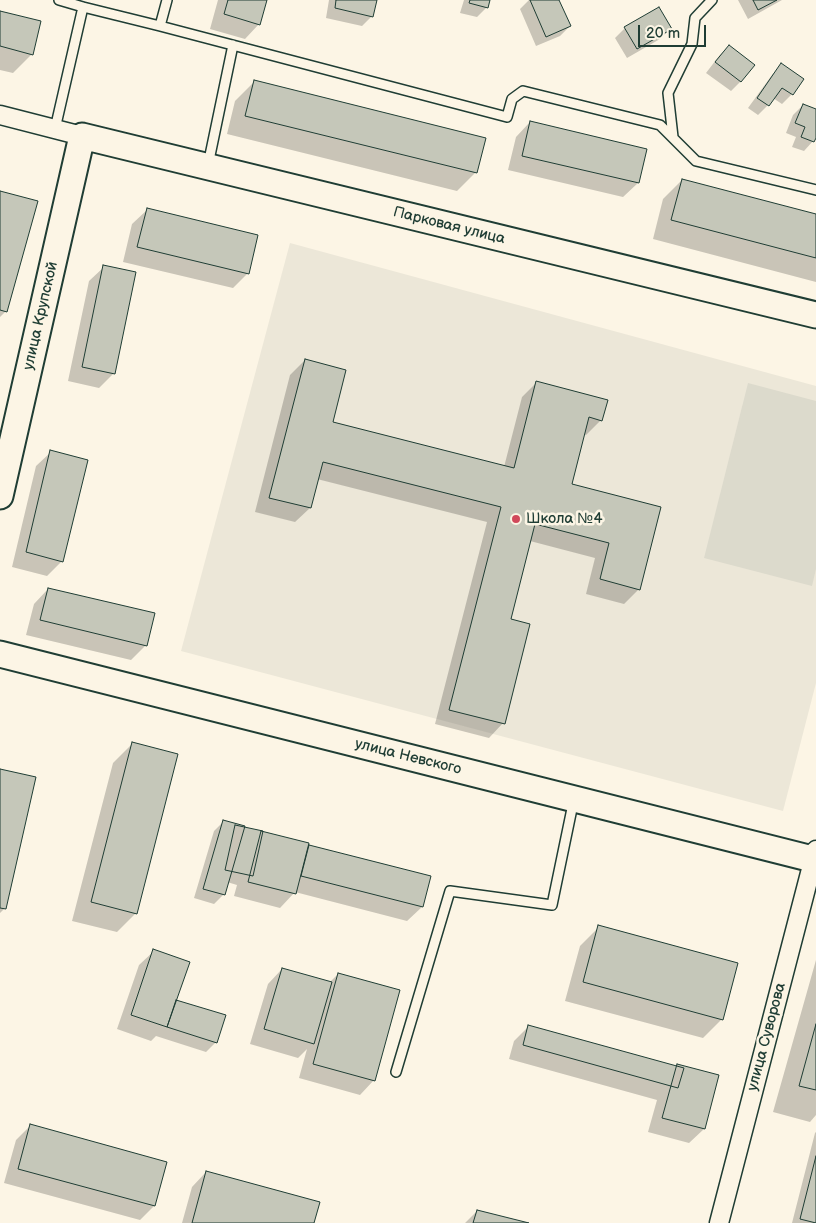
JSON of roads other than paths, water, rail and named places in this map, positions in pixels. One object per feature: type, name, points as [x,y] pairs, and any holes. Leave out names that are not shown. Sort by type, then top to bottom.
[{"type":"main road","name":"Парковая улица","points":[[82,136],[816,315]]},
{"type":"main road","name":"улица Крупской","points":[[0,496],[82,136]]},
{"type":"main road","name":"улица Невского","points":[[0,654],[574,799],[815,856]]},
{"type":"street","points":[[0,115],[82,136]]},
{"type":"street","name":"улица Суворова","points":[[722,1222],[815,856]]},
{"type":"lane","points":[[59,0],[507,117],[512,99],[523,91],[660,125],[696,161],[816,190]]},
{"type":"lane","points":[[160,26],[167,0]]},
{"type":"lane","points":[[673,137],[668,93],[692,44],[695,18],[712,0]]},
{"type":"lane","points":[[55,129],[83,7]]},
{"type":"lane","points":[[208,167],[233,45]]},
{"type":"lane","points":[[396,1072],[450,891],[552,906],[574,799]]},
{"type":"place","name":"Школа №4","points":[[516,519]]}]
